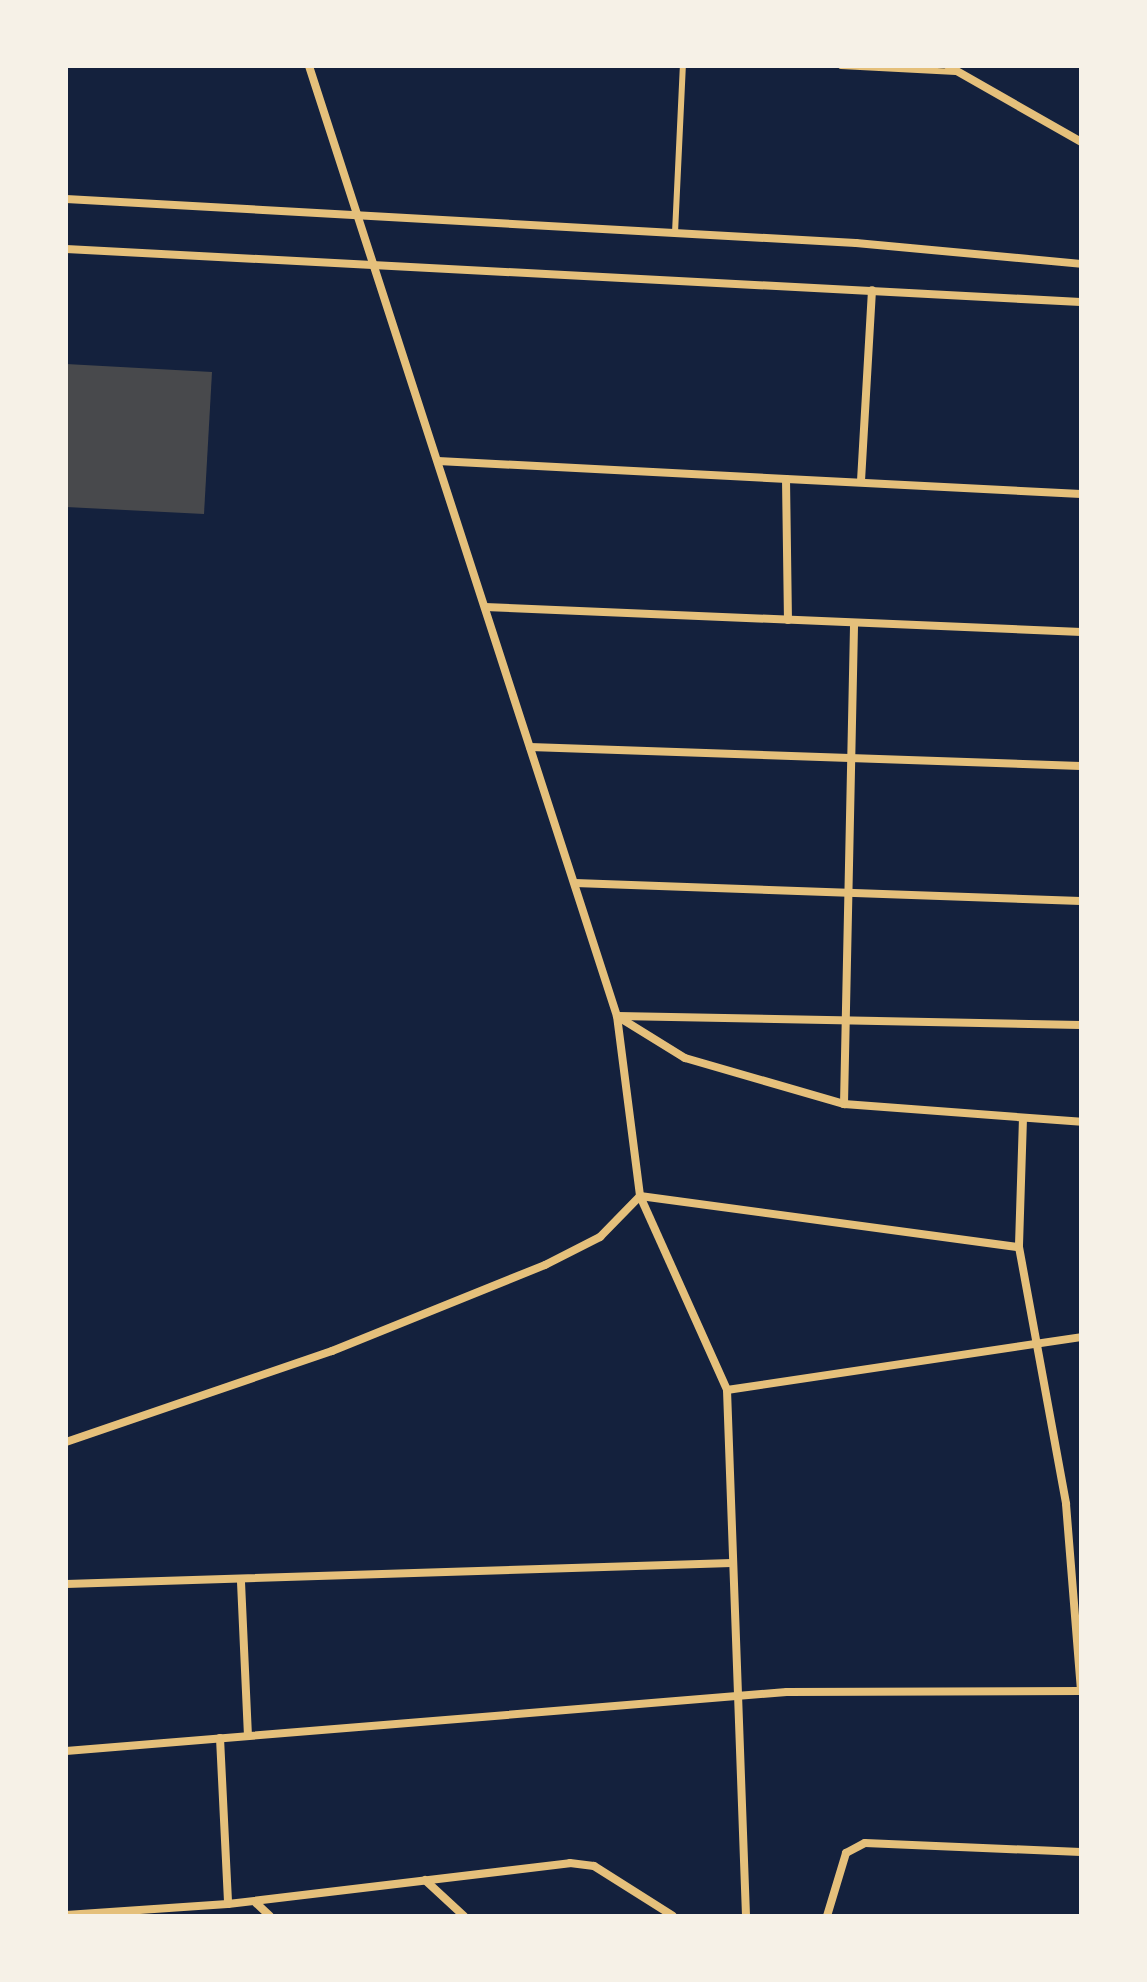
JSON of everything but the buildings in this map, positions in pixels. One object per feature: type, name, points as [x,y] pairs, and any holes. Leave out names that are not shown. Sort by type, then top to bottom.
[{"type":"street","points":[[309,66],[368,265],[438,461],[617,1016],[640,1196],[727,1390],[746,1916]]},
{"type":"street","points":[[948,66],[1081,142]]},
{"type":"street","points":[[66,199],[675,233],[1081,264]]},
{"type":"street","points":[[66,249],[1081,302]]},
{"type":"street","points":[[861,481],[872,290]]},
{"type":"street","points":[[438,461],[1081,494]]},
{"type":"street","points":[[786,479],[788,620]]},
{"type":"street","points":[[485,607],[1081,632]]},
{"type":"street","points":[[844,1104],[854,623]]},
{"type":"street","points":[[530,747],[851,761],[1081,766]]},
{"type":"street","points":[[575,883],[1081,901]]},
{"type":"street","points":[[617,1016],[1081,1025]]},
{"type":"street","points":[[617,1016],[685,1058],[844,1104],[1081,1122]]},
{"type":"street","points":[[66,1751],[737,1695],[1081,1691],[1066,1504],[1040,1347],[1019,1247],[1023,1118]]},
{"type":"street","points":[[640,1196],[1019,1247]]},
{"type":"street","points":[[66,1442],[332,1351],[545,1265],[600,1237],[640,1196]]},
{"type":"street","points":[[727,1390],[1040,1347],[1081,1337]]},
{"type":"street","points":[[66,1584],[241,1582],[732,1563]]},
{"type":"street","points":[[241,1582],[248,1735]]},
{"type":"street","points":[[220,1738],[228,1904]]},
{"type":"street","points":[[827,1916],[846,1853],[865,1843],[1081,1852]]},
{"type":"street","points":[[66,1915],[256,1903],[425,1880],[594,1866],[673,1916]]},
{"type":"street","points":[[425,1880],[464,1916]]},
{"type":"street","points":[[256,1903],[270,1916]]},
{"type":"lane","points":[[675,233],[683,66]]},
{"type":"lane","points":[[841,66],[959,72]]}]
